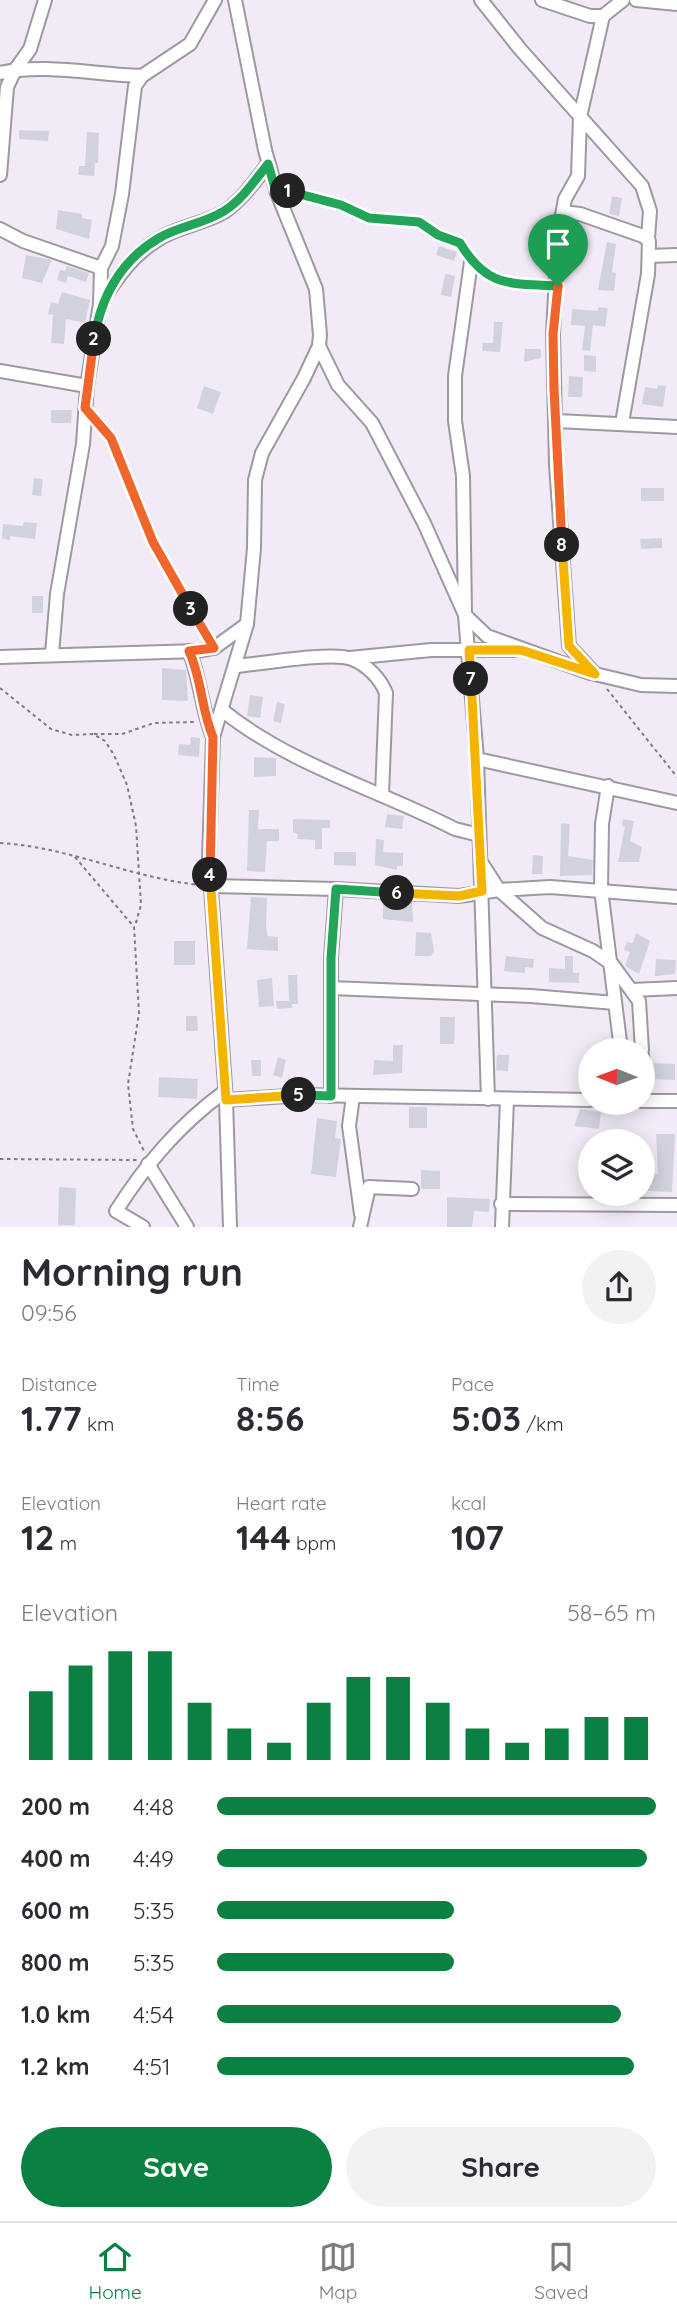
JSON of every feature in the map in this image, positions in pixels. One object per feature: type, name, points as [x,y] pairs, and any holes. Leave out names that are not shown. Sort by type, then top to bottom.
[{"type":"street","points":[[0,175],[8,87],[15,70],[30,49],[45,0]]},
{"type":"street","points":[[52,654],[57,594],[83,444],[86,386],[100,304],[101,268],[112,246],[128,157],[134,92],[142,76],[190,44],[215,0]]},
{"type":"street","points":[[235,0],[268,164],[316,289],[319,346],[338,385],[372,423],[424,523],[465,615],[488,636],[521,650],[595,674],[640,685],[677,686]]},
{"type":"street","points":[[481,0],[642,187],[650,211],[649,256],[622,423]]},
{"type":"street","points":[[542,0],[590,16],[603,16]]},
{"type":"street","points":[[595,674],[569,646],[556,465],[553,334],[558,286],[558,236],[565,199],[578,176],[580,117],[603,16],[623,0]]},
{"type":"street","points":[[636,0],[677,4]]},
{"type":"street","points":[[0,73],[15,70],[83,70],[142,76]]},
{"type":"street","points":[[100,304],[119,274],[143,250],[159,238],[223,212],[237,202],[268,164]]},
{"type":"street","points":[[563,212],[580,214],[648,238]]},
{"type":"street","points":[[0,229],[23,241],[101,268]]},
{"type":"street","points":[[649,256],[677,256]]},
{"type":"street","points":[[471,262],[455,397],[455,421],[463,476],[465,615],[477,759],[488,1099]]},
{"type":"street","points":[[230,1227],[225,1096],[211,886],[213,737],[247,624],[254,548],[255,480],[262,453],[319,346]]},
{"type":"street","points":[[0,372],[86,386]]},
{"type":"street","points":[[557,421],[677,427]]},
{"type":"street","points":[[0,657],[214,648],[247,624]]},
{"type":"street","points":[[236,666],[431,650],[521,650]]},
{"type":"street","points":[[189,651],[197,669],[206,721],[213,737]]},
{"type":"street","points":[[350,658],[381,680],[386,693],[382,795]]},
{"type":"street","points":[[222,710],[242,727],[282,750],[455,829],[479,835]]},
{"type":"street","points":[[477,759],[677,803]]},
{"type":"street","points":[[608,786],[603,824],[601,889],[619,1038]]},
{"type":"street","points":[[481,862],[499,890],[541,928],[593,951],[612,964],[632,990],[641,1010],[642,1038]]},
{"type":"street","points":[[211,886],[459,896],[499,890],[601,889],[677,897]]},
{"type":"street","points":[[331,1096],[331,988],[336,889]]},
{"type":"street","points":[[331,988],[486,994],[615,1003]]},
{"type":"street","points":[[632,990],[677,988]]},
{"type":"street","points":[[143,1227],[116,1211],[149,1162],[195,1113],[225,1096],[578,1100]]},
{"type":"street","points":[[353,1096],[350,1136],[361,1220]]},
{"type":"street","points":[[502,1227],[507,1099]]},
{"type":"street","points":[[655,1101],[677,1101]]},
{"type":"street","points":[[149,1162],[187,1227]]},
{"type":"street","points":[[361,1220],[369,1188],[412,1189]]},
{"type":"street","points":[[501,1203],[677,1205]]},
{"type":"path","points":[[275,188],[341,205],[369,218],[419,222],[438,235],[460,243],[471,262],[485,275],[498,280],[558,286]]},
{"type":"path","points":[[85,408],[111,438],[153,542],[214,648]]},
{"type":"path","points":[[595,674],[677,777]]},
{"type":"path","points":[[0,688],[51,729],[72,735],[122,734],[154,723],[206,721]]},
{"type":"path","points":[[93,734],[105,741],[127,785],[136,826],[141,905],[134,927],[139,1013],[128,1072],[130,1119],[138,1143],[149,1162]]},
{"type":"path","points":[[0,843],[41,847],[96,864],[130,870],[138,875],[211,886]]},
{"type":"path","points":[[75,857],[134,927]]},
{"type":"path","points":[[0,1159],[149,1162]]},
{"type":"building","points":[[19,130],[49,131],[48,141],[19,139]]},
{"type":"building","points":[[87,132],[99,133],[98,163],[95,163],[94,176],[78,175],[79,166],[85,166]]},
{"type":"building","points":[[612,196],[622,198],[619,216],[609,214]]},
{"type":"building","points":[[58,210],[82,214],[82,218],[92,220],[89,239],[56,229]]},
{"type":"building","points":[[607,242],[616,244],[612,272],[616,273],[614,291],[598,290]]},
{"type":"building","points":[[439,246],[457,252],[454,261],[436,255]]},
{"type":"building","points":[[26,255],[52,260],[42,283],[22,278]]},
{"type":"building","points":[[67,266],[89,273],[86,282],[68,276],[66,283],[57,280],[60,270],[65,271]]},
{"type":"building","points":[[445,274],[455,276],[451,297],[441,295]]},
{"type":"building","points":[[62,292],[90,300],[85,323],[66,319],[64,344],[51,343],[53,315],[48,314],[51,302],[58,304]]},
{"type":"building","points":[[598,307],[608,308],[605,327],[593,325],[590,351],[582,350],[585,326],[571,325],[572,309],[598,311]]},
{"type":"building","points":[[494,322],[503,322],[500,352],[482,351],[483,343],[493,343]]},
{"type":"building","points":[[525,349],[541,349],[541,358],[524,362]]},
{"type":"building","points":[[584,355],[596,356],[596,372],[584,371]]},
{"type":"building","points":[[569,376],[583,377],[582,397],[568,397]]},
{"type":"building","points":[[658,385],[666,386],[663,407],[642,404],[645,387],[657,389]]},
{"type":"building","points":[[204,386],[221,392],[213,414],[197,408]]},
{"type":"building","points":[[51,410],[72,410],[71,423],[51,423]]},
{"type":"building","points":[[34,478],[43,479],[41,496],[32,495]]},
{"type":"building","points":[[641,488],[664,488],[664,501],[641,501]]},
{"type":"building","points":[[24,522],[37,523],[35,539],[10,536],[10,540],[2,539],[3,524],[23,526]]},
{"type":"building","points":[[662,538],[662,548],[641,549],[640,539]]},
{"type":"building","points":[[32,596],[43,596],[43,613],[32,613]]},
{"type":"building","points":[[162,668],[186,670],[188,701],[162,700]]},
{"type":"building","points":[[250,695],[263,697],[260,718],[247,716]]},
{"type":"building","points":[[277,702],[285,704],[281,723],[273,721]]},
{"type":"building","points":[[191,737],[200,738],[199,757],[178,755],[179,744],[190,745]]},
{"type":"building","points":[[254,757],[276,758],[276,776],[254,777]]},
{"type":"building","points":[[249,810],[259,810],[258,829],[279,829],[279,841],[267,841],[265,872],[247,871]]},
{"type":"building","points":[[387,814],[404,816],[402,829],[385,827]]},
{"type":"building","points":[[293,819],[330,820],[330,828],[322,828],[322,849],[315,849],[315,840],[297,839],[298,834],[293,833]]},
{"type":"building","points":[[623,819],[634,821],[630,841],[642,847],[639,862],[618,862],[625,827],[622,826]]},
{"type":"building","points":[[561,823],[570,824],[568,856],[593,860],[592,875],[560,876]]},
{"type":"building","points":[[376,839],[384,840],[383,852],[403,853],[403,866],[397,866],[397,870],[375,865]]},
{"type":"building","points":[[334,852],[356,852],[356,866],[334,865]]},
{"type":"building","points":[[533,855],[543,856],[542,874],[532,874]]},
{"type":"building","points":[[251,897],[267,898],[266,929],[268,936],[278,937],[278,951],[247,949]]},
{"type":"building","points":[[383,900],[412,902],[413,922],[383,919]]},
{"type":"building","points":[[416,932],[431,933],[434,951],[431,956],[415,956]]},
{"type":"building","points":[[636,933],[650,941],[639,974],[625,966],[630,952],[624,950],[627,942],[633,943]]},
{"type":"building","points":[[174,941],[195,941],[195,965],[174,965]]},
{"type":"building","points":[[506,956],[534,959],[533,968],[525,967],[525,973],[504,971]]},
{"type":"building","points":[[565,956],[573,956],[573,973],[579,973],[579,983],[549,982],[549,968],[565,969]]},
{"type":"building","points":[[656,959],[676,960],[675,974],[655,976]]},
{"type":"building","points":[[288,975],[297,975],[298,1004],[292,1004],[292,1008],[277,1009],[276,1001],[289,1001]]},
{"type":"building","points":[[272,978],[274,1006],[259,1007],[257,980]]},
{"type":"building","points":[[186,1016],[197,1016],[198,1031],[186,1031]]},
{"type":"building","points":[[440,1017],[455,1017],[454,1044],[440,1044]]},
{"type":"building","points":[[393,1045],[403,1045],[402,1073],[373,1075],[374,1060],[393,1061]]},
{"type":"building","points":[[497,1055],[509,1055],[508,1071],[496,1070]]},
{"type":"building","points":[[278,1057],[286,1060],[282,1078],[273,1075]]},
{"type":"building","points":[[251,1060],[261,1060],[261,1076],[252,1076]]},
{"type":"building","points":[[655,1063],[675,1064],[675,1080],[655,1079]]},
{"type":"building","points":[[159,1077],[198,1079],[197,1099],[158,1097]]},
{"type":"building","points":[[409,1107],[427,1107],[427,1128],[409,1128]]},
{"type":"building","points":[[578,1115],[601,1115],[599,1129],[574,1126]]},
{"type":"building","points":[[317,1118],[337,1121],[335,1138],[341,1139],[336,1177],[311,1174]]},
{"type":"building","points":[[656,1134],[675,1134],[672,1192],[655,1191],[655,1174],[658,1174]]},
{"type":"building","points":[[421,1170],[440,1171],[440,1189],[421,1189]]},
{"type":"building","points":[[59,1187],[76,1188],[75,1225],[58,1225]]},
{"type":"building","points":[[447,1197],[490,1199],[489,1212],[474,1211],[472,1227],[447,1227]]},
{"type":"route","points":[[268,164],[275,188],[341,205],[369,218],[419,222],[438,235],[460,243],[471,262],[485,275],[498,280],[558,286],[553,334],[556,465],[569,646],[595,674],[521,650],[469,650],[477,759],[482,891],[459,896],[336,889],[331,958],[331,1096],[226,1100],[209,860],[213,737],[206,721],[197,669],[189,651],[214,648],[153,542],[134,489],[111,438],[85,408],[86,386],[100,304],[119,274],[143,250],[159,238],[223,212],[237,202],[268,164]]}]
